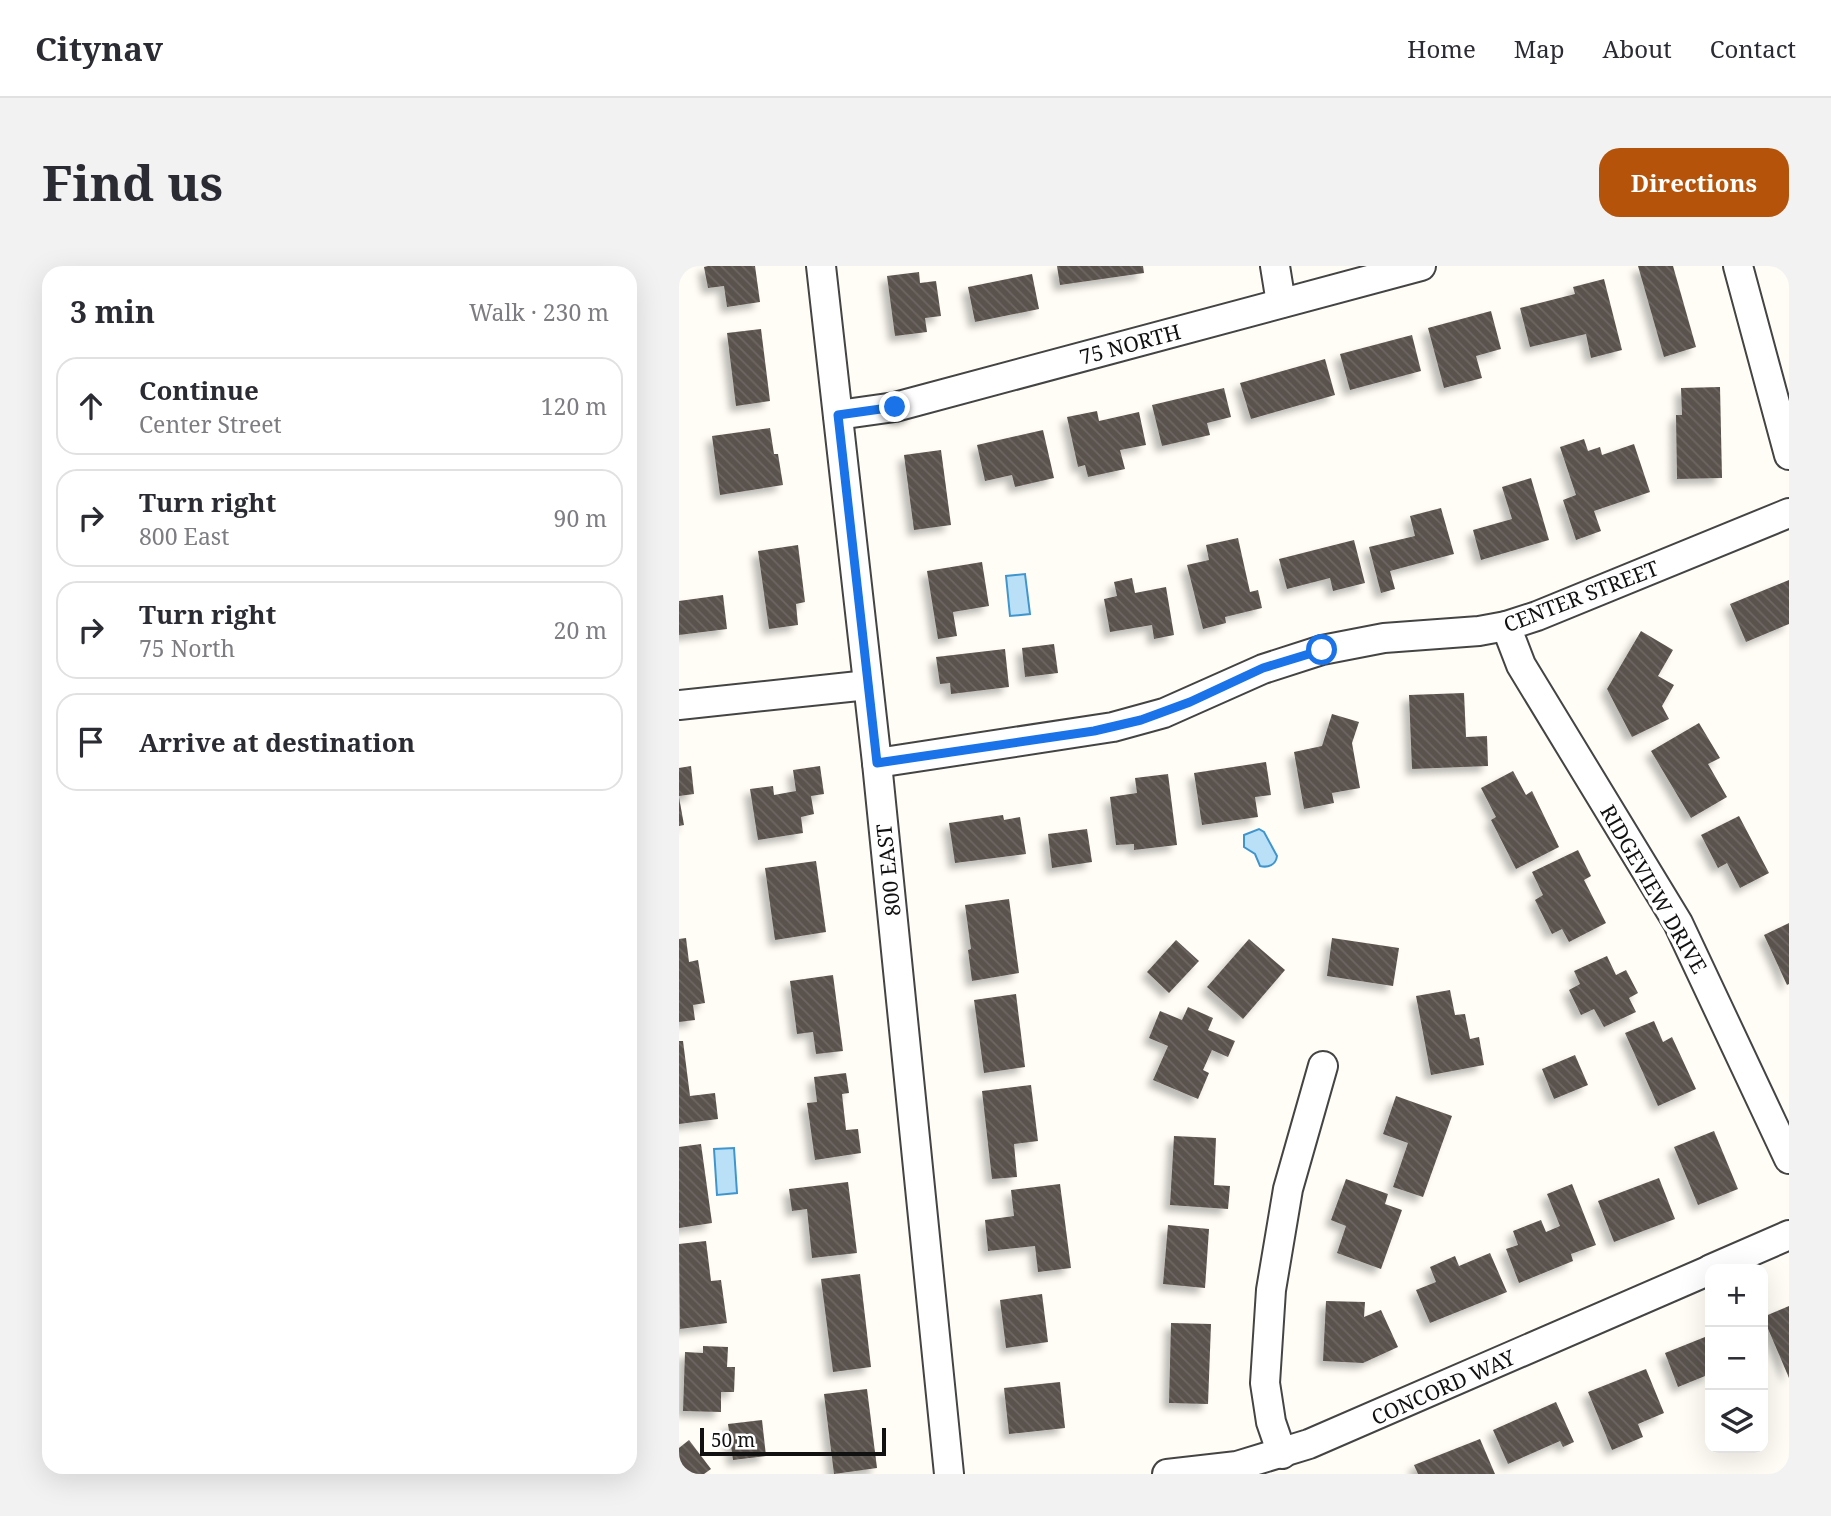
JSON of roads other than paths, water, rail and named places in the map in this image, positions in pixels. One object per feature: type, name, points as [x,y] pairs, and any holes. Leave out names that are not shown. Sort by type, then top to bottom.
[{"type":"street","name":"800 EAST","points":[[821,266],[877,763],[949,1474]]},
{"type":"street","points":[[1275,266],[1281,303]]},
{"type":"street","name":"75 NORTH","points":[[838,415],[895,407],[1421,266]]},
{"type":"street","points":[[1738,266],[1789,455]]},
{"type":"street","name":"CENTER STREET","points":[[877,763],[1113,727],[1164,713],[1263,668],[1343,645],[1384,638],[1479,631],[1506,626],[1537,616],[1789,513]]},
{"type":"street","name":"RIDGEVIEW DRIVE","points":[[1506,626],[1521,665],[1689,942],[1789,1159]]},
{"type":"street","points":[[679,705],[868,685]]},
{"type":"street","points":[[1282,1454],[1272,1422],[1265,1383],[1271,1290],[1288,1189],[1323,1066]]},
{"type":"street","name":"CONCORD WAY","points":[[1722,1264],[1789,1235]]},
{"type":"street","name":"CONCORD WAY","points":[[1167,1474],[1237,1466],[1282,1454],[1338,1433],[1705,1272]]},
{"type":"water","points":[[1025,574],[1030,614],[1010,616],[1006,576]]},
{"type":"water","points":[[1259,829],[1264,832],[1277,856],[1275,862],[1269,866],[1260,866],[1255,854],[1244,847],[1244,835]]},
{"type":"water","points":[[734,1148],[737,1193],[717,1195],[714,1149]]}]
